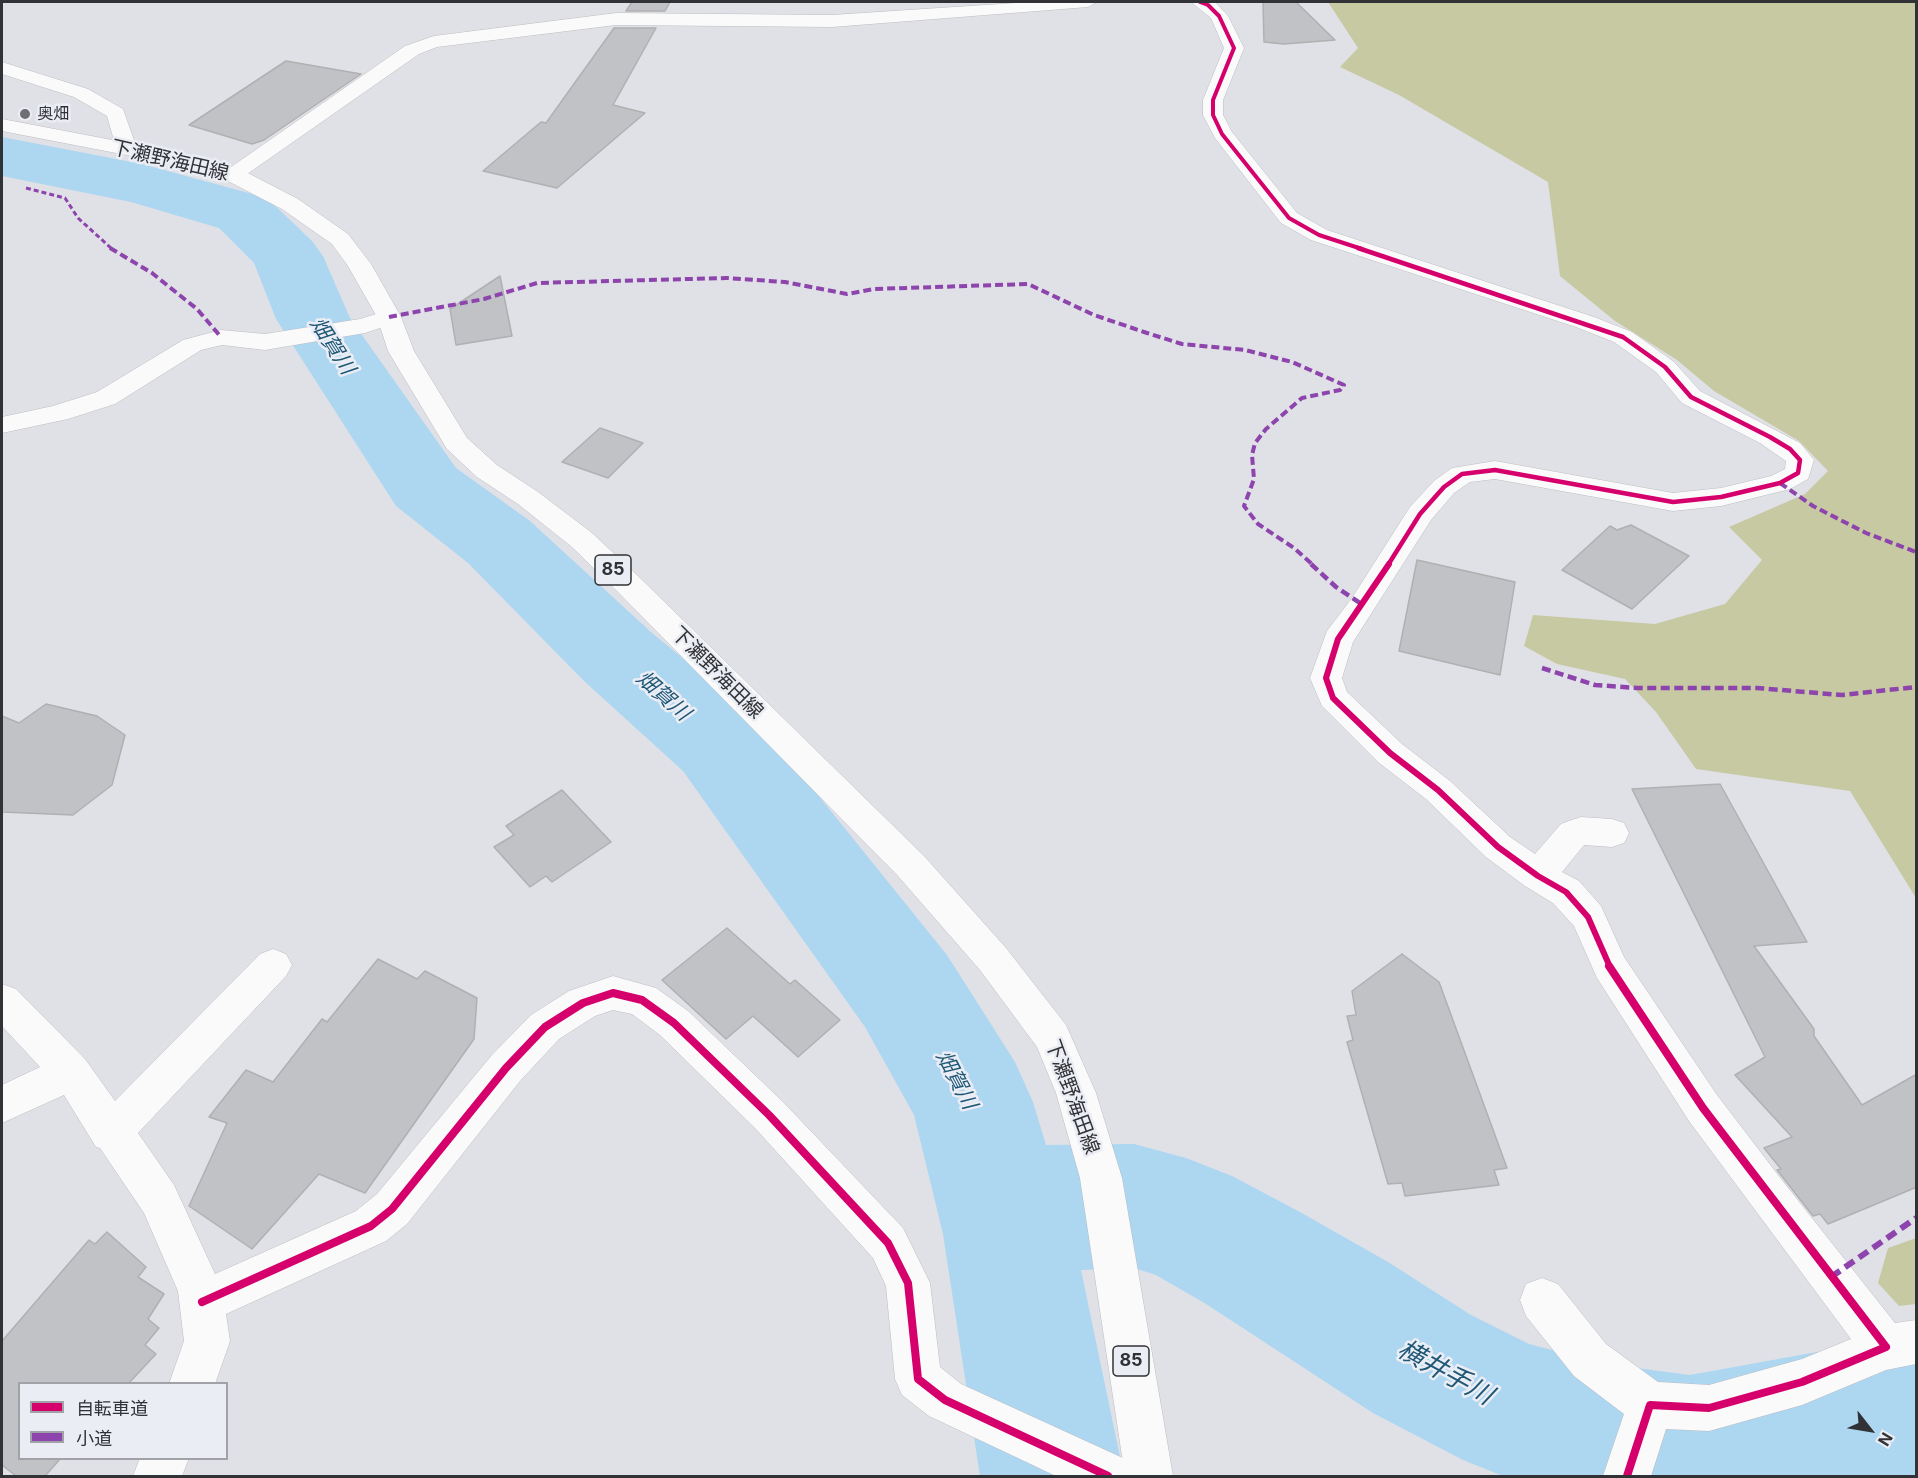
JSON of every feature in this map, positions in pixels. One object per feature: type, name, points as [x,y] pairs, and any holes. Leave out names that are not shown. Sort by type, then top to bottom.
[{"type":"street","points":[[652,20],[664,2]]},
{"type":"street","points":[[232,174],[412,50],[434,42],[616,19],[832,21],[1088,2]]},
{"type":"street","points":[[1200,2],[1208,5],[1219,16],[1234,48],[1214,100],[1213,115],[1222,134],[1289,218],[1318,235],[1585,322],[1623,338],[1647,352],[1665,367],[1691,397],[1780,443],[1800,460],[1798,473],[1780,483],[1721,497],[1673,502],[1495,470],[1462,474],[1444,487],[1420,514],[1363,605],[1338,639],[1326,678],[1334,699],[1390,753],[1438,790],[1498,846],[1538,876],[1566,892],[1588,917],[1610,967],[1703,1108],[1766,1193],[1901,1344],[1802,1382],[1709,1408],[1649,1410],[1590,1360],[1542,1300]]},
{"type":"street","points":[[2,68],[81,93],[116,113],[126,149]]},
{"type":"street","name":"下瀬野海田線","points":[[2,125],[126,149],[232,174],[290,204],[340,239],[359,264],[377,322],[401,351],[457,443],[487,471],[528,498],[582,540],[629,585],[911,866],[993,959],[1052,1036],[1076,1093],[1101,1178],[1149,1476]]},
{"type":"street","points":[[2,425],[59,413],[106,398],[192,345],[221,337],[265,342],[377,322]]},
{"type":"street","points":[[1538,876],[1573,834],[1581,831],[1612,833]]},
{"type":"street","points":[[110,1133],[178,1066],[273,965]]},
{"type":"street","points":[[202,1302],[371,1226],[392,1209],[506,1068],[545,1027],[583,1003],[613,993],[642,1000],[674,1023],[769,1115],[888,1243],[908,1283],[918,1379],[945,1400],[1104,1475]]},
{"type":"street","points":[[2,1001],[71,1072],[110,1133],[159,1199],[200,1290],[207,1341],[192,1382]]},
{"type":"street","points":[[2,1105],[71,1072]]},
{"type":"street","points":[[1627,1476],[1649,1410]]},
{"type":"street","points":[[157,1476],[165,1460]]},
{"type":"green space","points":[[1328,2],[1916,2],[1916,898],[1850,791],[1696,769],[1656,712],[1625,679],[1557,664],[1524,646],[1533,615],[1655,624],[1725,604],[1762,560],[1729,527],[1805,494],[1828,471],[1799,441],[1714,391],[1677,360],[1615,321],[1560,276],[1548,182],[1399,95],[1340,67],[1358,48]]},
{"type":"green space","points":[[1916,1238],[1916,1304],[1899,1306],[1878,1283],[1888,1248]]},
{"type":"building","points":[[632,2],[670,2],[665,11],[626,11]]},
{"type":"building","points":[[1263,2],[1296,2],[1335,40],[1284,44],[1264,42]]},
{"type":"building","points":[[614,28],[656,28],[613,105],[645,113],[557,188],[483,171],[541,122],[546,123]]},
{"type":"building","points":[[286,61],[361,74],[264,140],[252,144],[189,125]]},
{"type":"building","points":[[500,276],[512,336],[456,345],[450,309]]},
{"type":"building","points":[[600,428],[643,443],[608,478],[562,462]]},
{"type":"building","points":[[1631,525],[1689,556],[1632,609],[1562,570],[1610,526],[1617,530]]},
{"type":"building","points":[[1417,560],[1515,582],[1500,675],[1399,651]]},
{"type":"building","points":[[46,704],[97,716],[125,735],[112,785],[73,815],[2,812],[2,716],[19,723]]},
{"type":"building","points":[[1720,784],[1807,942],[1754,946],[1814,1029],[1814,1036],[1862,1105],[1917,1074],[1917,1187],[1828,1224],[1820,1214],[1813,1216],[1777,1170],[1781,1169],[1764,1148],[1792,1137],[1735,1075],[1765,1057],[1632,789]]},
{"type":"building","points":[[562,790],[611,842],[552,882],[546,876],[530,887],[494,847],[514,835],[506,826]]},
{"type":"building","points":[[727,928],[790,984],[795,980],[840,1020],[798,1057],[753,1016],[726,1039],[662,980]]},
{"type":"building","points":[[1402,954],[1439,982],[1507,1168],[1494,1170],[1499,1185],[1405,1196],[1402,1183],[1388,1184],[1347,1042],[1353,1040],[1347,1016],[1356,1015],[1352,991]]},
{"type":"building","points":[[378,959],[417,979],[425,971],[477,998],[474,1039],[365,1193],[319,1174],[252,1249],[189,1206],[227,1123],[209,1117],[246,1070],[273,1082],[322,1019],[327,1022]]},
{"type":"building","points":[[107,1232],[146,1267],[138,1277],[164,1294],[148,1319],[159,1328],[145,1345],[156,1354],[130,1382],[18,1382],[18,1460],[59,1460],[45,1476],[16,1476],[2,1465],[2,1341],[89,1240],[95,1244]]},
{"type":"waterway","name":"畑賀川","points":[[2,157],[142,184],[243,213],[287,256],[313,319],[426,487],[499,542],[618,657],[719,744],[906,991],[972,1102],[1001,1209]]},
{"type":"waterway","name":"横井手川","points":[[1001,1209],[1134,1206],[1186,1221],[1340,1310],[1422,1364],[1513,1410],[1606,1435],[1690,1447],[1916,1405]]},
{"type":"waterway","name":"畑賀川","points":[[1001,1209],[1008,1234],[1052,1476]]},
{"type":"marked path","points":[[26,188],[65,198],[78,218],[107,246],[152,273],[197,309],[221,337]]},
{"type":"marked path","points":[[389,317],[484,299],[537,283],[727,278],[785,282],[847,294],[874,289],[1028,284],[1094,315],[1182,344],[1245,350],[1292,362],[1344,385],[1340,390],[1302,398],[1266,429],[1255,443],[1252,455],[1254,479],[1244,506],[1258,524],[1294,548],[1336,587],[1363,605]]},
{"type":"marked path","points":[[1780,483],[1813,506],[1866,533],[1916,552]]},
{"type":"marked path","points":[[1542,668],[1595,685],[1638,688],[1757,688],[1842,695],[1916,687]]},
{"type":"marked path","points":[[1831,1277],[1916,1218]]},
{"type":"cycle path","points":[[1200,2],[1208,5],[1219,16],[1234,48],[1213,100],[1213,115],[1222,134],[1289,218],[1319,235],[1585,322],[1623,337],[1665,367],[1691,397],[1770,437],[1790,449],[1800,460],[1798,473],[1780,483],[1721,497],[1673,502],[1495,470],[1462,474],[1444,487],[1420,514],[1363,605],[1338,639],[1326,678],[1333,698],[1390,753],[1438,790],[1498,847],[1538,876],[1566,892],[1588,917],[1610,967],[1703,1108],[1886,1347],[1802,1382],[1709,1408],[1650,1405],[1627,1476]]},
{"type":"cycle path","points":[[202,1302],[371,1226],[392,1209],[506,1068],[545,1027],[583,1003],[613,993],[642,1000],[674,1023],[769,1115],[888,1243],[908,1283],[918,1379],[945,1400],[1108,1476]]},
{"type":"place","name":"奥畑","points":[[25,114]]}]
